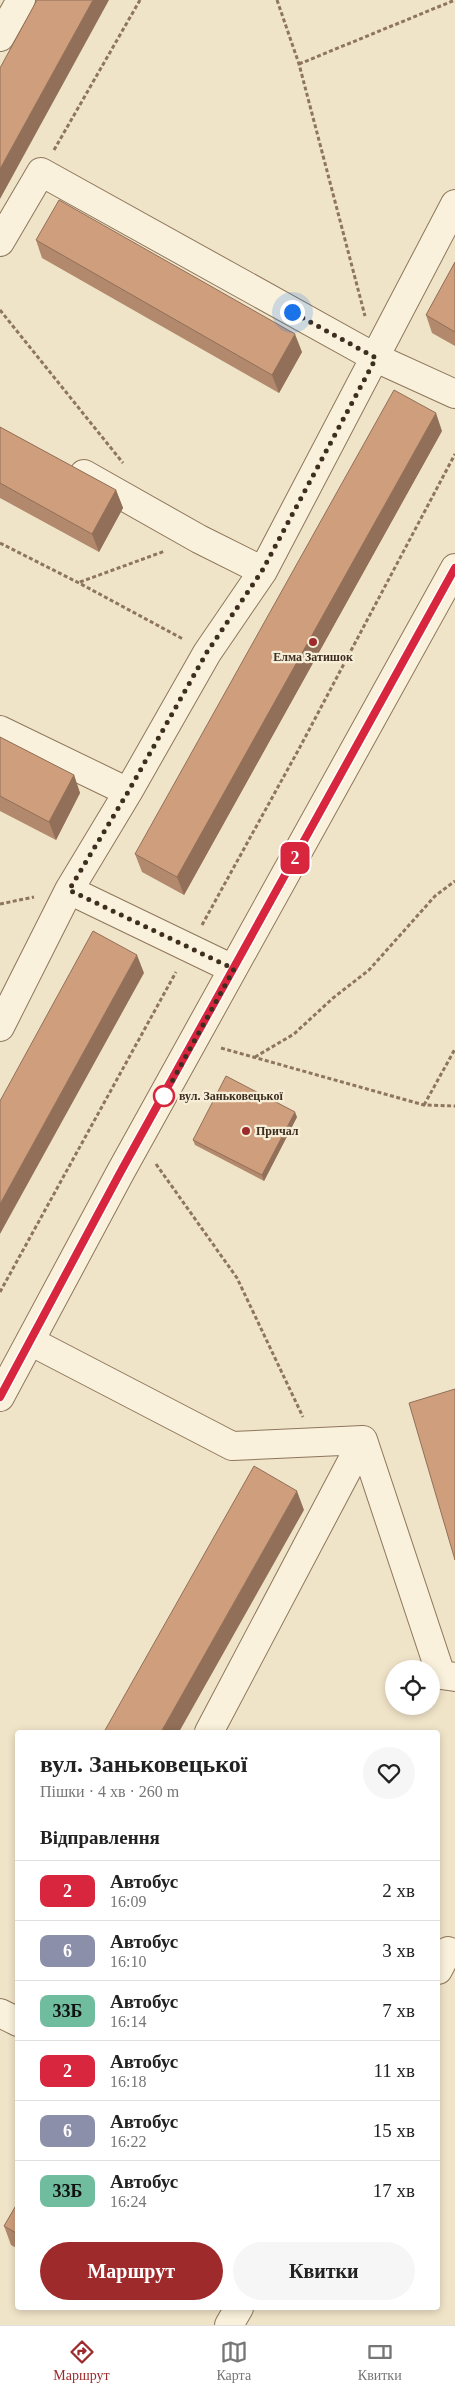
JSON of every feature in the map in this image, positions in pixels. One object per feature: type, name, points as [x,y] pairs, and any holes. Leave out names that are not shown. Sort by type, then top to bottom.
[{"type":"street","points":[[0,37],[21,0]]},
{"type":"street","points":[[0,242],[41,172],[376,358],[455,394]]},
{"type":"street","points":[[0,1027],[69,890],[128,792],[207,652],[262,571],[376,358],[455,204]]},
{"type":"street","points":[[60,461],[199,539],[262,571]]},
{"type":"street","points":[[0,1398],[139,1140],[455,568]]},
{"type":"street","points":[[0,730],[128,792]]},
{"type":"street","points":[[69,890],[234,969]]},
{"type":"street","points":[[30,1341],[232,1446],[363,1440]]},
{"type":"street","points":[[363,1440],[441,1674],[455,1677]]},
{"type":"street","points":[[210,1730],[363,1440]]},
{"type":"street","points":[[0,2013],[15,2020]]},
{"type":"street","points":[[229,2325],[238,2310]]},
{"type":"path","points":[[41,172],[140,0]]},
{"type":"path","points":[[277,0],[299,64],[376,358]]},
{"type":"path","points":[[299,64],[455,0]]},
{"type":"path","points":[[0,310],[129,470]]},
{"type":"path","points":[[0,1292],[300,747],[455,454]]},
{"type":"path","points":[[79,583],[199,539]]},
{"type":"path","points":[[0,543],[207,652]]},
{"type":"path","points":[[254,1058],[294,1034],[333,998],[369,970],[435,896],[455,881]]},
{"type":"path","points":[[194,1040],[424,1106],[455,1106]]},
{"type":"path","points":[[424,1106],[455,1049]]},
{"type":"path","points":[[139,1140],[237,1278],[315,1442]]},
{"type":"building","points":[[37,0],[93,0],[0,169],[0,68]]},
{"type":"building","points":[[59,200],[295,334],[272,375],[36,240]]},
{"type":"building","points":[[455,262],[455,332],[426,315]]},
{"type":"building","points":[[394,390],[436,413],[177,877],[135,854]]},
{"type":"building","points":[[0,427],[116,490],[92,534],[0,483]]},
{"type":"building","points":[[0,737],[74,775],[49,822],[0,796]]},
{"type":"building","points":[[93,931],[137,955],[0,1204],[0,1101]]},
{"type":"building","name":"Причал","points":[[226,1076],[295,1112],[262,1175],[193,1140]]},
{"type":"building","points":[[455,1389],[455,1560],[409,1403]]},
{"type":"building","points":[[254,1466],[297,1491],[162,1730],[105,1730]]},
{"type":"building","points":[[15,2207],[15,2232],[4,2226]]},
{"type":"bus line","name":"2","points":[[0,1397],[120,1173],[455,568]]},
{"type":"place","name":"Елма Затишок","points":[[313,642]]},
{"type":"place","name":"вул. Заньковецької","points":[[164,1096]]},
{"type":"place","name":"Причал","points":[[246,1131]]},
{"type":"route","points":[[164,1096],[234,969],[69,890],[128,792],[207,652],[262,571],[376,358],[292,312]]}]
